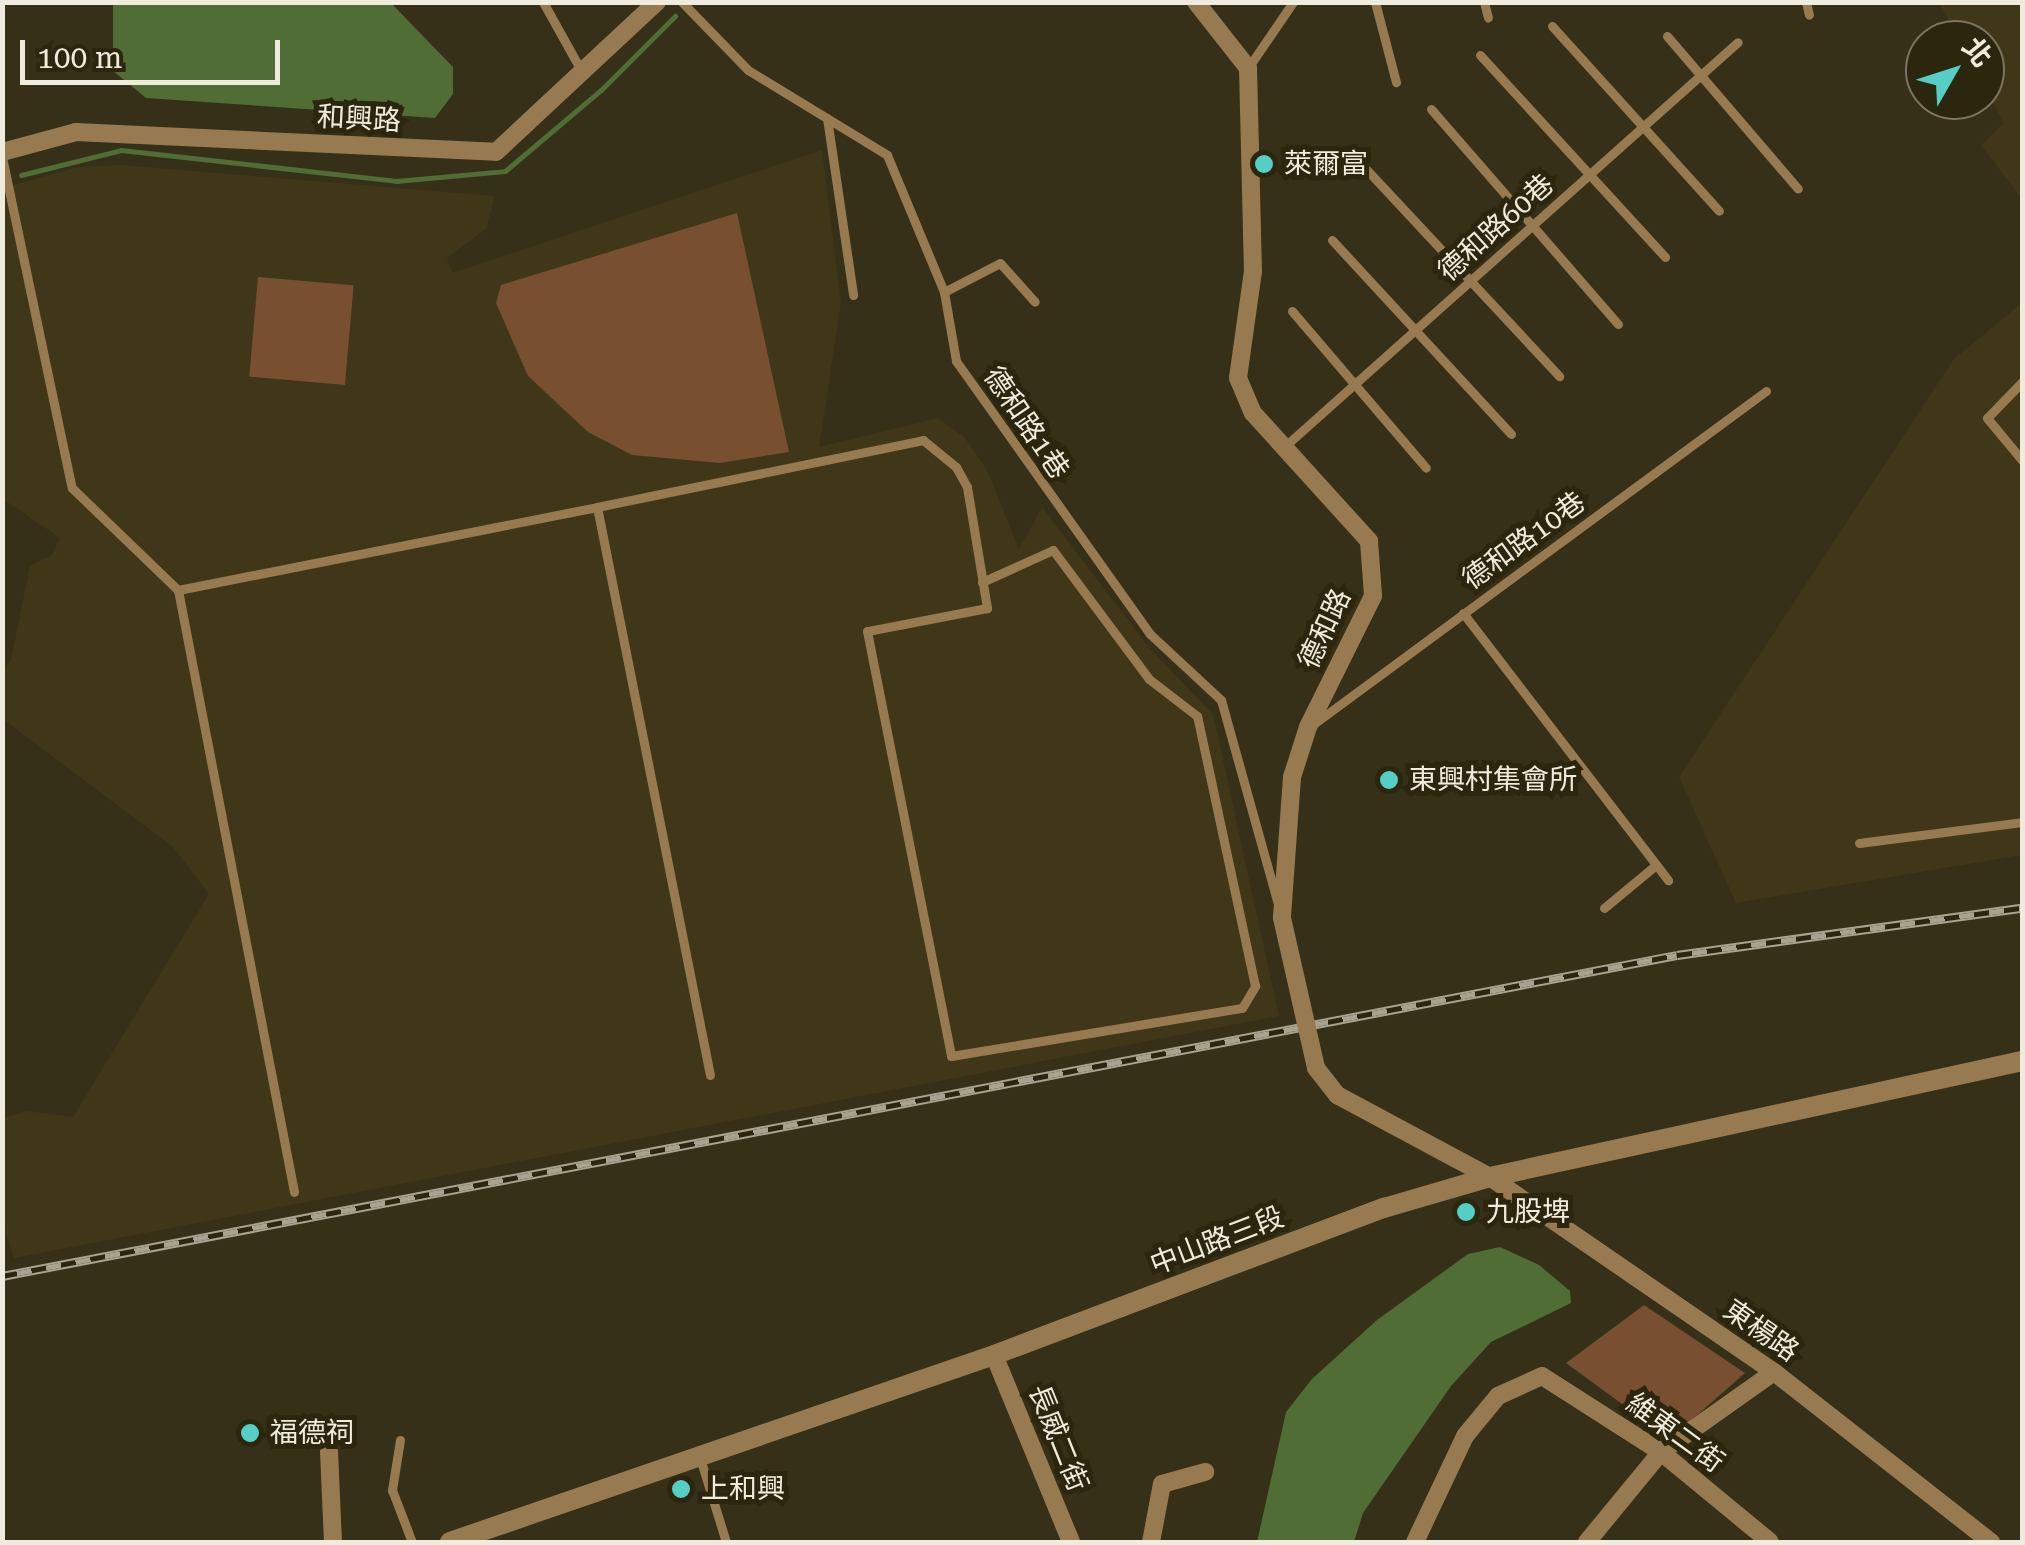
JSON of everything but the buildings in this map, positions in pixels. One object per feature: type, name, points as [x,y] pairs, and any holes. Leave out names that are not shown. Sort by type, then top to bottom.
[{"type":"street","name":"和興路","points":[[2,154],[76,132],[496,152],[584,75],[657,2]]},
{"type":"street","points":[[1196,2],[1248,68]]},
{"type":"street","name":"德和路","points":[[1248,68],[1253,271],[1238,378],[1253,413],[1369,542],[1374,596],[1308,727],[1292,777],[1282,918],[1316,1068],[1338,1095],[1490,1177]]},
{"type":"street","name":"中山路三段","points":[[450,1542],[994,1355],[1384,1208],[1490,1177],[2022,1061]]},
{"type":"street","name":"東楊路","points":[[1490,1177],[1774,1372],[1991,1542]]},
{"type":"street","name":"長威二街","points":[[994,1355],[1071,1542]]},
{"type":"street","points":[[1587,1542],[1660,1452],[1774,1372]]},
{"type":"street","name":"維東二街","points":[[1415,1542],[1465,1436],[1498,1396],[1542,1376],[1660,1452],[1770,1542]]},
{"type":"street","points":[[328,1451],[334,1542]]},
{"type":"street","points":[[1151,1542],[1162,1484],[1206,1472]]},
{"type":"lane","points":[[543,2],[584,75]]},
{"type":"lane","name":"德和路1巷","points":[[682,2],[748,70],[888,155],[944,292],[956,361],[1150,634],[1221,700],[1282,918]]},
{"type":"lane","points":[[1248,68],[1294,2]]},
{"type":"lane","points":[[1375,2],[1396,82]]},
{"type":"lane","points":[[1484,2],[1488,18]]},
{"type":"lane","points":[[1806,2],[1809,15]]},
{"type":"lane","points":[[1552,26],[1720,211]]},
{"type":"lane","points":[[1667,36],[1798,190]]},
{"type":"lane","name":"德和路60巷","points":[[1284,447],[1738,42]]},
{"type":"lane","points":[[1480,56],[1665,257]]},
{"type":"lane","points":[[1431,109],[1618,324]]},
{"type":"lane","points":[[827,118],[853,295]]},
{"type":"lane","points":[[2,154],[72,488],[178,590],[294,1192]]},
{"type":"lane","points":[[1367,170],[1473,279],[1559,376]]},
{"type":"lane","points":[[1332,240],[1511,434]]},
{"type":"lane","points":[[944,292],[1000,263],[1035,302]]},
{"type":"lane","points":[[1292,311],[1426,468]]},
{"type":"lane","points":[[2022,382],[1986,418],[2022,460]]},
{"type":"lane","name":"德和路10巷","points":[[1308,727],[1766,391]]},
{"type":"lane","points":[[178,590],[924,440],[956,467],[966,488],[982,582],[987,608],[867,631],[951,1056],[1242,1008],[1255,986],[1197,716],[1149,678],[1054,550],[982,582]]},
{"type":"lane","points":[[597,507],[710,1075]]},
{"type":"lane","points":[[1464,613],[1668,880]]},
{"type":"lane","points":[[1859,843],[2022,822]]},
{"type":"lane","points":[[1604,908],[1656,865]]},
{"type":"lane","points":[[400,1440],[392,1490],[412,1542]]},
{"type":"lane","points":[[700,1458],[726,1542]]},
{"type":"shaded area","points":[[113,3],[391,3],[453,67],[453,94],[435,118],[146,98],[113,71]]},
{"type":"shaded area","points":[[1939,3],[2022,3],[2022,199],[1981,145],[2005,120],[2005,20],[1948,20]]},
{"type":"shaded area","points":[[822,150],[841,303],[819,447],[938,418],[965,438],[987,470],[1019,549],[1042,507],[1150,649],[1213,714],[1279,1016],[14,1258],[3,1224],[3,1118],[27,1111],[73,1117],[209,894],[173,847],[3,719],[3,669],[11,660],[30,566],[52,555],[60,538],[3,499],[3,188],[79,167],[121,165],[495,196],[486,229],[447,258],[452,273]]},
{"type":"shaded area","points":[[737,213],[789,452],[720,463],[632,455],[588,432],[528,376],[496,303],[501,285]]},
{"type":"shaded area","points":[[258,277],[354,285],[345,385],[249,377]]},
{"type":"shaded area","points":[[2022,303],[2022,855],[1736,903],[1679,777],[1954,359]]},
{"type":"shaded area","points":[[1500,1247],[1539,1265],[1570,1291],[1571,1303],[1491,1342],[1451,1386],[1363,1513],[1354,1542],[1257,1542],[1286,1412],[1312,1379],[1377,1320],[1468,1254]]},
{"type":"shaded area","points":[[1644,1305],[1745,1373],[1670,1439],[1566,1363]]},
{"type":"waterway","points":[[21,175],[121,150],[396,181],[505,171],[601,90],[675,16]]},
{"type":"railway","points":[[2,1276],[1677,955],[2022,908]]},
{"type":"place","name":"萊爾富","points":[[1264,164]]},
{"type":"place","name":"東興村集會所","points":[[1389,780]]},
{"type":"place","name":"九股埤","points":[[1466,1212]]},
{"type":"place","name":"福德祠","points":[[250,1433]]},
{"type":"place","name":"上和興","points":[[681,1489]]}]
